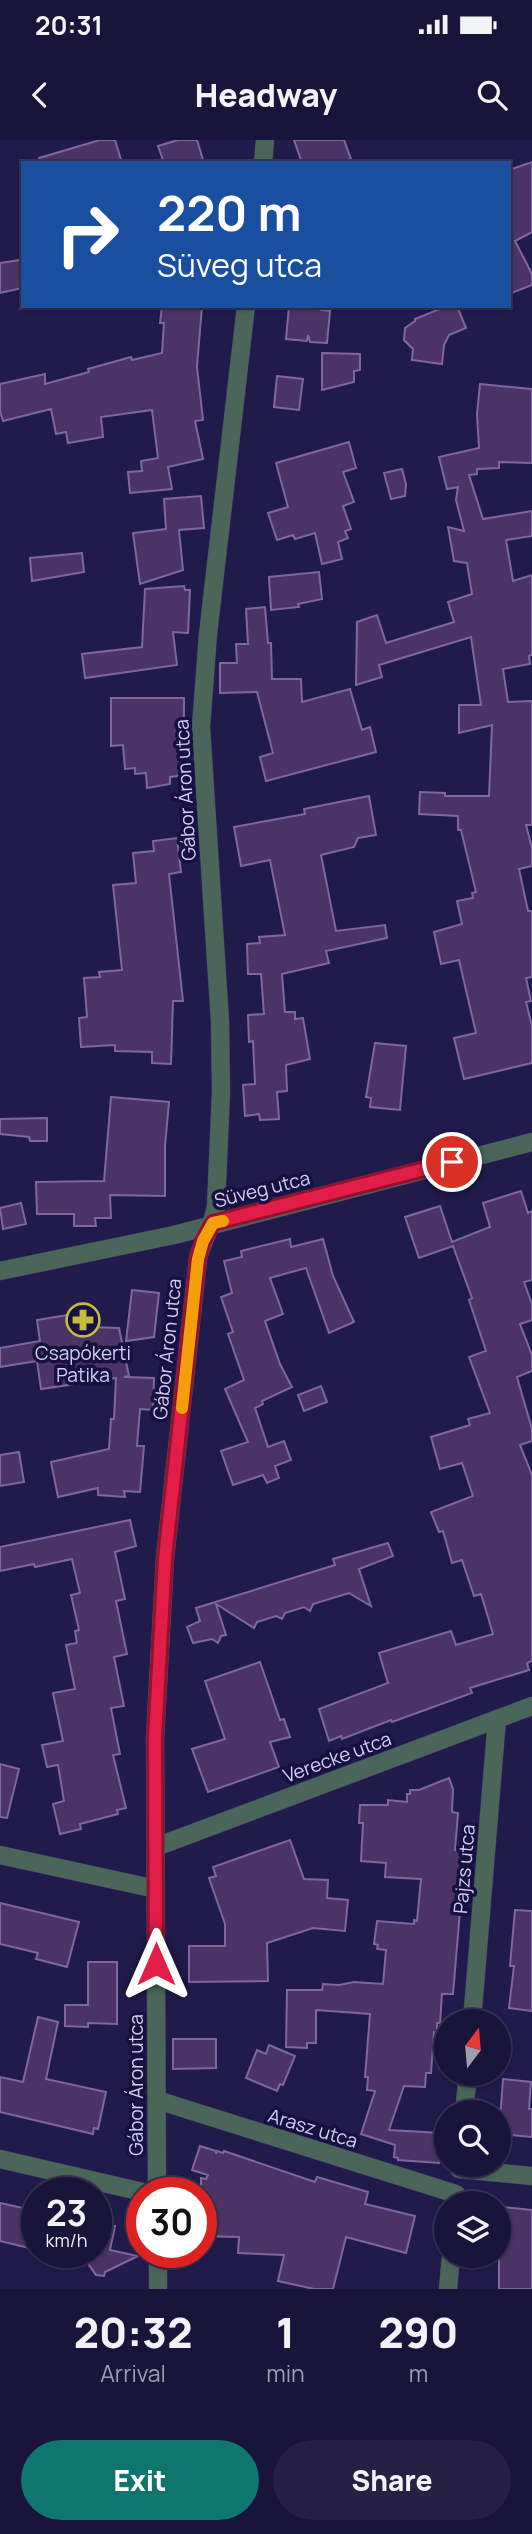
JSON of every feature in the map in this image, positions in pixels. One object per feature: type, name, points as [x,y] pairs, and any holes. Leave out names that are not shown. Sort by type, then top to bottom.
[{"type":"street","points":[[262,161],[265,140]]},
{"type":"street","name":"Gábor Áron utca","points":[[157,2177],[155,1738],[165,1558],[198,1259],[203,1241],[213,1223],[216,1203],[221,1076],[201,727],[208,634],[246,308]]},
{"type":"street","name":"Süveg utca","points":[[0,1271],[173,1235],[532,1142]]},
{"type":"street","name":"Verecke utca","points":[[156,1847],[532,1706]]},
{"type":"street","name":"Pajzs utca","points":[[473,2009],[497,1720]]},
{"type":"street","points":[[0,1855],[156,1889]]},
{"type":"street","name":"Arasz utca","points":[[157,2101],[434,2192]]},
{"type":"street","points":[[0,2159],[126,2188]]},
{"type":"street","points":[[511,2173],[532,2176]]},
{"type":"street","points":[[158,2268],[158,2289]]},
{"type":"street","points":[[448,2289],[450,2268]]},
{"type":"building","points":[[100,140],[115,140],[121,161],[40,161],[39,158]]},
{"type":"building","points":[[178,140],[197,140],[203,161],[163,161],[158,146]]},
{"type":"building","points":[[294,140],[344,140],[351,159],[346,161],[301,161]]},
{"type":"building","points":[[532,162],[532,232],[515,241],[532,274],[532,285],[511,293],[511,169]]},
{"type":"building","points":[[20,260],[21,288],[0,293],[0,263]]},
{"type":"building","points":[[162,308],[202,308],[197,367],[203,420],[195,421],[203,459],[168,467],[172,489],[130,493],[128,472],[142,471],[141,461],[158,458],[152,410],[101,417],[103,437],[68,443],[66,432],[56,434],[51,409],[3,421],[0,411],[0,384],[45,374],[45,384],[131,357],[132,360],[162,353],[164,323],[160,323]]},
{"type":"building","points":[[289,308],[322,308],[330,311],[327,343],[310,342],[308,335],[307,341],[286,339]]},
{"type":"building","points":[[442,308],[458,308],[466,328],[449,335],[444,345],[442,364],[412,360],[413,349],[404,340],[405,328],[415,319]]},
{"type":"building","points":[[322,353],[360,354],[360,370],[354,371],[354,382],[322,390]]},
{"type":"building","points":[[277,376],[303,379],[299,410],[274,407]]},
{"type":"building","points":[[480,384],[532,389],[532,463],[499,462],[499,468],[477,469],[477,474],[469,475],[483,519],[532,511],[532,536],[506,540],[513,581],[532,575],[532,655],[529,656],[530,664],[503,669],[508,702],[532,701],[532,825],[526,825],[532,848],[532,866],[519,869],[528,911],[532,911],[532,977],[526,978],[531,1001],[526,1002],[532,1026],[532,1063],[464,1079],[454,1038],[476,1033],[459,960],[441,964],[434,932],[462,924],[457,901],[473,898],[472,893],[476,892],[461,830],[458,830],[458,816],[419,814],[420,792],[445,793],[445,796],[489,796],[492,725],[459,733],[459,705],[481,705],[471,637],[379,665],[382,677],[356,685],[357,622],[377,615],[386,643],[454,622],[448,602],[472,594],[467,563],[454,561],[448,527],[464,531],[456,500],[458,487],[447,489],[439,457],[479,448],[477,414]]},
{"type":"building","points":[[349,442],[356,468],[343,472],[354,502],[343,506],[351,529],[345,531],[348,538],[338,542],[342,559],[322,564],[315,533],[295,539],[293,535],[277,540],[268,513],[288,507],[276,463]]},
{"type":"building","points":[[402,469],[406,484],[405,496],[391,499],[384,473]]},
{"type":"building","points":[[201,496],[204,528],[179,530],[183,570],[140,584],[133,533],[166,529],[164,499]]},
{"type":"building","points":[[82,553],[84,572],[32,581],[30,558]]},
{"type":"building","points":[[319,572],[322,599],[298,604],[299,607],[271,610],[269,577]]},
{"type":"building","points":[[184,586],[185,590],[190,590],[188,633],[173,632],[177,665],[85,678],[82,654],[142,647],[145,589]]},
{"type":"building","points":[[265,607],[268,643],[271,643],[272,679],[301,679],[302,702],[350,689],[362,730],[370,727],[376,752],[266,781],[260,757],[273,753],[257,692],[220,693],[220,663],[237,663],[236,644],[248,644],[246,609]]},
{"type":"building","points":[[111,698],[184,698],[182,727],[186,770],[178,770],[178,776],[170,777],[170,784],[147,788],[146,773],[135,774],[135,768],[125,769],[123,745],[111,746]]},
{"type":"building","points":[[369,796],[376,835],[358,838],[354,847],[321,855],[336,931],[385,925],[387,938],[326,951],[329,963],[282,974],[285,1012],[295,1012],[295,1019],[303,1018],[310,1059],[286,1065],[287,1091],[277,1092],[279,1119],[260,1120],[259,1114],[245,1116],[243,1085],[255,1084],[253,1041],[249,1042],[248,1015],[264,1014],[261,974],[248,974],[247,944],[260,943],[259,937],[285,935],[270,860],[241,866],[234,827],[305,814],[304,809]]},
{"type":"building","points":[[177,838],[181,872],[169,874],[183,1001],[173,1001],[171,1064],[152,1063],[152,1052],[115,1051],[115,1045],[81,1047],[79,1018],[87,1017],[84,978],[100,977],[99,972],[122,970],[113,885],[136,883],[133,853],[154,851],[153,841]]},
{"type":"building","points":[[375,1043],[406,1046],[400,1110],[370,1107],[371,1098],[366,1097]]},
{"type":"building","points":[[111,1097],[169,1102],[165,1146],[165,1196],[110,1195],[111,1218],[95,1218],[96,1226],[74,1226],[74,1214],[37,1214],[36,1182],[104,1181]]},
{"type":"building","points":[[47,1118],[47,1141],[30,1141],[29,1137],[0,1134],[0,1119]]},
{"type":"building","points":[[521,1191],[528,1213],[532,1211],[532,1280],[524,1282],[532,1304],[532,1320],[520,1324],[532,1355],[532,1371],[517,1377],[532,1429],[532,1441],[520,1445],[532,1475],[532,1661],[527,1663],[529,1670],[470,1688],[472,1693],[392,1722],[391,1720],[342,1739],[341,1736],[329,1741],[319,1709],[388,1683],[379,1653],[451,1631],[456,1645],[493,1634],[481,1594],[474,1596],[462,1560],[452,1563],[443,1531],[439,1532],[431,1512],[473,1496],[462,1463],[440,1469],[431,1437],[470,1425],[468,1419],[490,1413],[469,1357],[486,1351],[469,1300],[472,1298],[453,1246],[419,1258],[405,1217],[440,1206],[452,1242],[490,1227],[483,1203]]},
{"type":"building","points":[[21,1203],[26,1224],[3,1229],[0,1208]]},
{"type":"building","points":[[290,1239],[291,1247],[323,1239],[333,1276],[354,1322],[329,1333],[306,1268],[270,1278],[283,1314],[265,1321],[280,1364],[292,1387],[262,1401],[263,1404],[255,1408],[268,1447],[284,1441],[291,1460],[275,1466],[279,1478],[267,1483],[263,1475],[233,1485],[221,1451],[248,1442],[225,1389],[244,1380],[228,1334],[233,1332],[221,1297],[232,1293],[224,1261],[242,1257],[241,1251]]},
{"type":"building","points":[[132,1290],[159,1293],[154,1337],[126,1341]]},
{"type":"building","points":[[86,1312],[88,1327],[119,1328],[129,1376],[124,1377],[154,1378],[153,1410],[140,1409],[137,1446],[144,1446],[140,1492],[124,1491],[125,1497],[98,1495],[98,1488],[58,1497],[51,1462],[109,1449],[116,1378],[41,1389],[37,1361],[0,1367],[0,1348],[40,1341],[37,1320]]},
{"type":"building","points":[[321,1386],[327,1402],[304,1411],[298,1395]]},
{"type":"building","points":[[19,1452],[24,1482],[0,1486],[0,1455]]},
{"type":"building","points":[[130,1520],[136,1546],[115,1552],[125,1599],[116,1601],[127,1654],[114,1657],[124,1706],[111,1708],[120,1754],[113,1755],[126,1808],[117,1810],[118,1814],[80,1824],[81,1829],[60,1834],[53,1804],[64,1801],[58,1765],[47,1767],[42,1745],[63,1741],[53,1693],[75,1689],[66,1645],[77,1643],[75,1631],[79,1630],[71,1595],[80,1593],[72,1559],[0,1571],[0,1547]]},
{"type":"building","points":[[388,1543],[393,1556],[359,1569],[371,1606],[349,1593],[313,1604],[310,1611],[304,1607],[285,1613],[282,1619],[276,1616],[257,1622],[254,1628],[216,1604],[226,1635],[221,1636],[218,1643],[212,1639],[193,1643],[187,1627],[200,1621],[196,1608],[335,1565],[333,1559]]},
{"type":"building","points":[[260,1662],[280,1720],[284,1719],[290,1737],[270,1742],[279,1767],[208,1792],[192,1749],[225,1739],[205,1681]]},
{"type":"building","points":[[0,1764],[19,1769],[7,1818],[0,1817]]},
{"type":"building","points":[[449,1778],[453,1789],[452,1812],[458,1813],[455,1850],[465,1851],[453,1994],[442,1994],[441,2009],[434,2009],[431,2073],[426,2073],[425,2087],[404,2086],[389,2130],[434,2133],[434,2163],[398,2160],[394,2157],[395,2145],[361,2134],[375,2091],[367,2090],[368,2077],[365,2077],[370,2014],[316,2010],[316,2043],[307,2043],[307,2048],[286,2047],[287,1990],[322,1990],[323,1984],[354,1982],[383,1984],[386,1950],[377,1949],[378,1945],[374,1944],[377,1921],[414,1924],[414,1920],[417,1921],[421,1879],[385,1877],[386,1863],[361,1861],[363,1823],[359,1823],[360,1805],[388,1805],[388,1800],[407,1802],[410,1790],[419,1790]]},
{"type":"building","points":[[290,1840],[304,1879],[328,1880],[327,1898],[348,1900],[345,1931],[313,1928],[267,1943],[268,1981],[189,1982],[189,1946],[225,1946],[225,1924],[209,1878],[216,1876],[213,1867]]},
{"type":"building","points":[[0,1903],[79,1922],[67,1967],[36,1959],[38,1953],[0,1944]]},
{"type":"building","points":[[515,1910],[532,1911],[532,2011],[509,2008],[514,1966],[510,1966]]},
{"type":"building","points":[[88,1962],[117,1962],[117,2024],[88,2023],[88,2027],[65,2026],[65,2005],[88,2005]]},
{"type":"building","points":[[38,2017],[58,2022],[46,2079],[106,2092],[98,2129],[94,2128],[93,2134],[0,2112],[0,2077],[23,2082]]},
{"type":"building","points":[[173,2039],[216,2039],[216,2068],[173,2069]]},
{"type":"building","points":[[269,2045],[295,2056],[283,2085],[280,2084],[277,2091],[246,2078],[257,2050],[266,2054]]},
{"type":"building","points":[[511,2080],[531,2082],[529,2109],[532,2109],[532,2137],[511,2135],[511,2100],[501,2100],[502,2086],[511,2086]]},
{"type":"building","points":[[200,2146],[216,2151],[216,2154],[217,2151],[224,2151],[315,2182],[317,2177],[368,2192],[365,2204],[415,2216],[406,2253],[346,2237],[333,2289],[314,2289],[278,2281],[284,2255],[238,2253],[239,2237],[217,2236],[217,2177],[207,2177],[208,2175],[192,2170]]},
{"type":"building","points":[[0,2203],[21,2208],[21,2246],[0,2241]]},
{"type":"building","points":[[511,2208],[532,2210],[532,2289],[499,2289],[499,2268],[511,2268]]},
{"type":"building","points":[[112,2250],[126,2253],[126,2262],[105,2272],[104,2276],[96,2275],[91,2268],[112,2268]]},
{"type":"slow traffic","points":[[182,1408],[198,1259],[203,1241],[213,1223],[223,1221]]},
{"type":"place","name":"Csapókerti Patika","points":[[83,1320]]},
{"type":"route","points":[[156,1964],[155,1738],[165,1558],[198,1259],[203,1241],[213,1223],[452,1162]]}]
